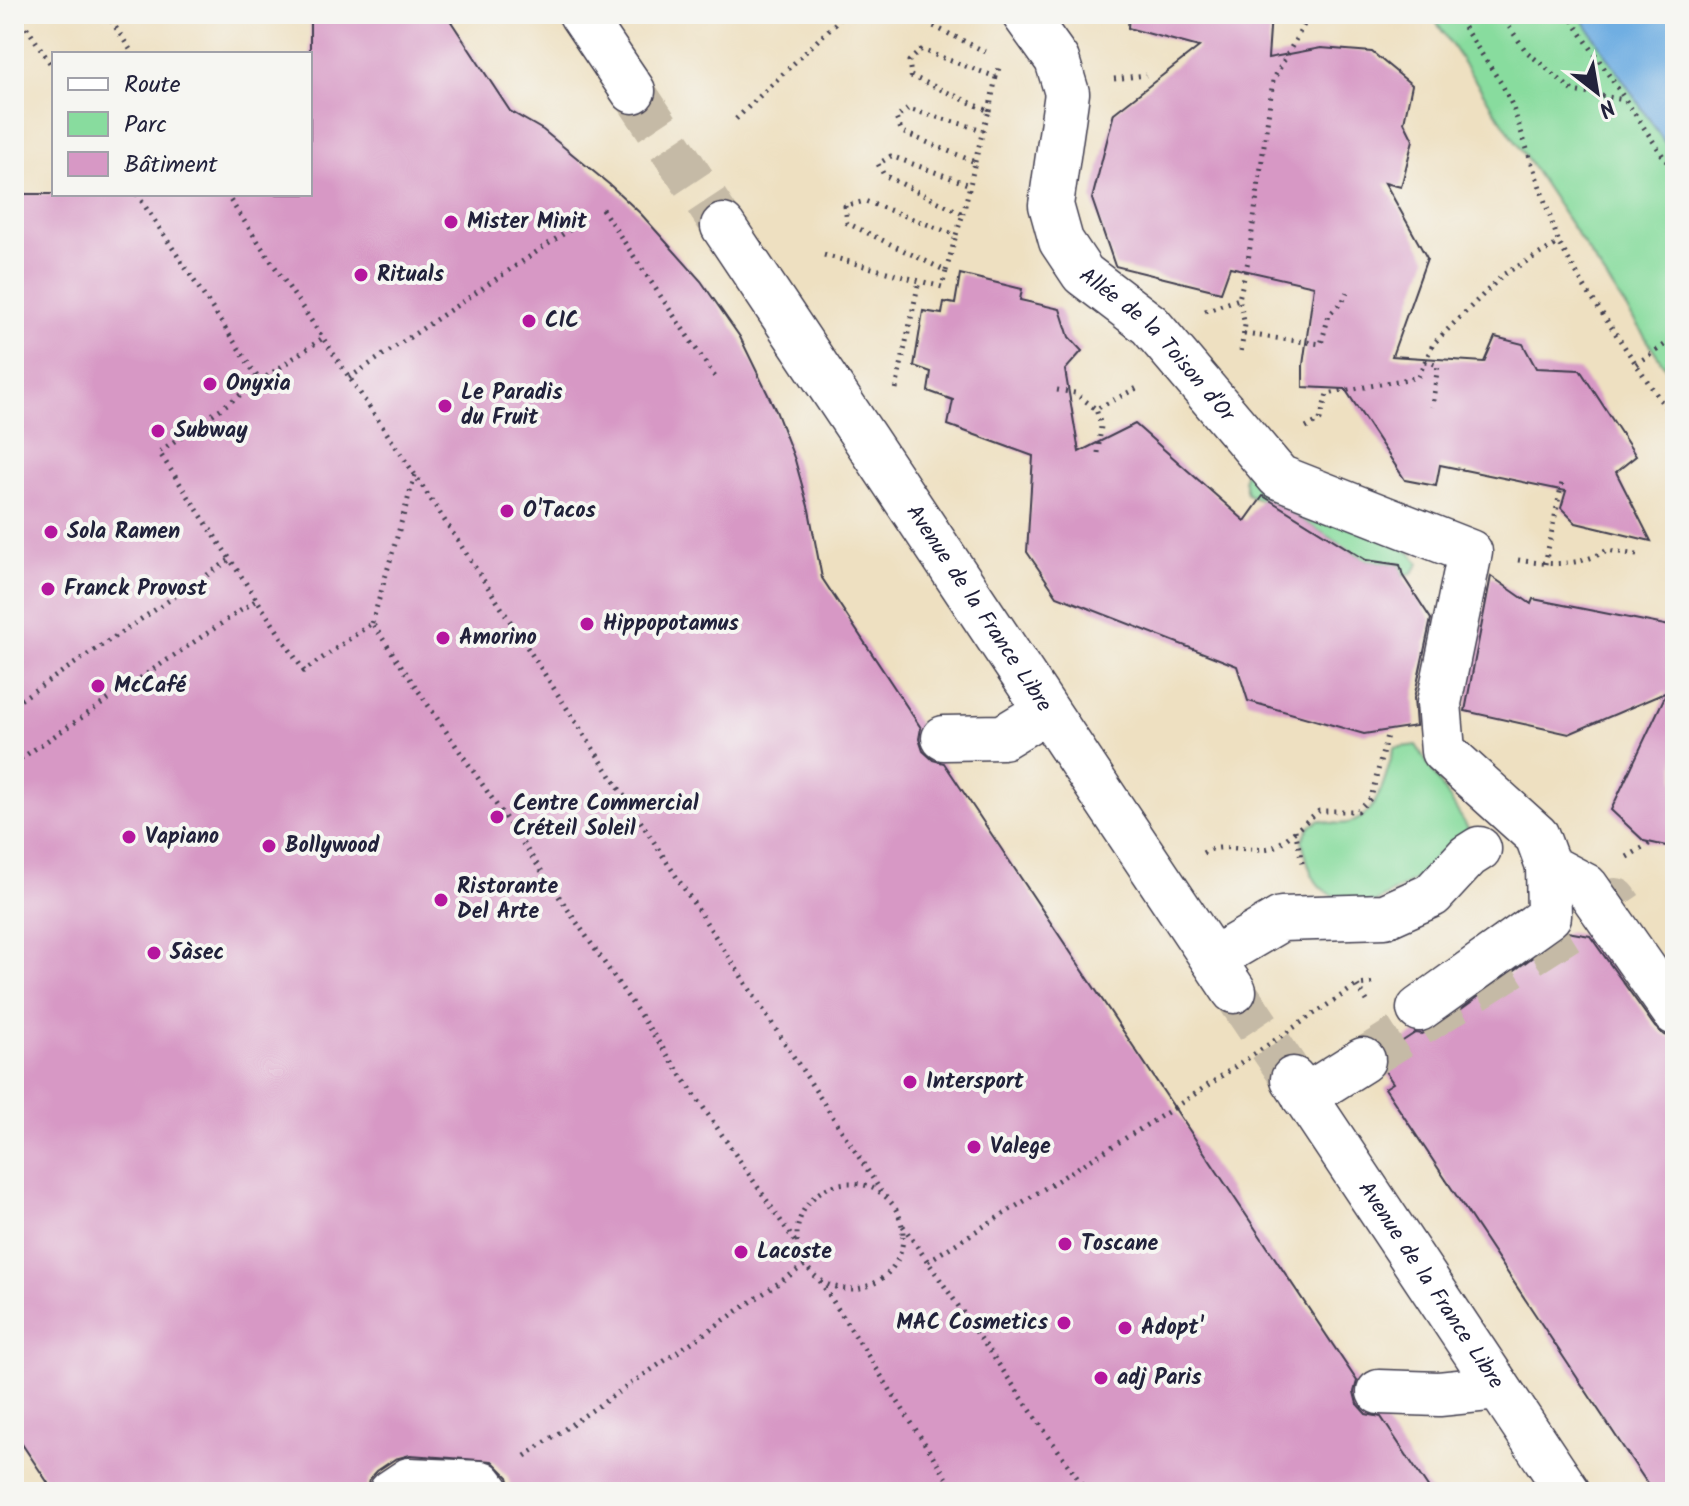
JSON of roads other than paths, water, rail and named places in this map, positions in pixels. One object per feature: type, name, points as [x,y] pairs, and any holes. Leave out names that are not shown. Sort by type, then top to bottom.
[{"type":"street","points":[[581,14],[633,91]]},
{"type":"street","name":"Allée de la Toison d'Or","points":[[1024,14],[1057,60],[1067,93],[1051,205],[1061,241],[1083,274],[1150,325],[1279,477],[1470,552],[1439,703],[1443,751],[1537,836],[1548,866]]},
{"type":"street","name":"Avenue de la France Libre","points":[[723,226],[1223,975],[1281,919],[1385,916],[1432,895],[1468,856],[1479,849]]},
{"type":"street","points":[[944,738],[1003,737],[1046,711]]},
{"type":"street","points":[[1419,1009],[1549,916],[1548,866],[1586,886],[1675,1013]]},
{"type":"street","name":"Avenue de la France Libre","points":[[1363,1060],[1299,1088],[1568,1492]]},
{"type":"street","points":[[1379,1392],[1439,1394],[1498,1388]]},
{"type":"street","points":[[391,1492],[409,1480],[481,1483],[488,1492]]},
{"type":"water","points":[[1579,14],[1675,14],[1675,158]]},
{"type":"tunnel","points":[[633,91],[723,226]]},
{"type":"tunnel","points":[[1363,1060],[1616,900],[1628,918]]},
{"type":"tunnel","points":[[1234,991],[1293,1079]]},
{"type":"place","name":"Mister Minit","points":[[451,222]]},
{"type":"place","name":"Rituals","points":[[361,275]]},
{"type":"place","name":"CIC","points":[[529,321]]},
{"type":"place","name":"Onyxia","points":[[210,384]]},
{"type":"place","name":"Le Paradis du Fruit","points":[[445,406]]},
{"type":"place","name":"Subway","points":[[158,431]]},
{"type":"place","name":"O'Tacos","points":[[507,511]]},
{"type":"place","name":"Sola Ramen","points":[[51,532]]},
{"type":"place","name":"Franck Provost","points":[[48,589]]},
{"type":"place","name":"Hippopotamus","points":[[587,624]]},
{"type":"place","name":"Amorino","points":[[443,638]]},
{"type":"place","name":"McCafé","points":[[98,686]]},
{"type":"place","name":"Centre Commercial Créteil Soleil","points":[[497,817]]},
{"type":"place","name":"Vapiano","points":[[129,837]]},
{"type":"place","name":"Bollywood","points":[[269,846]]},
{"type":"place","name":"Ristorante Del Arte","points":[[441,900]]},
{"type":"place","name":"5àsec","points":[[154,953]]},
{"type":"place","name":"Intersport","points":[[910,1082]]},
{"type":"place","name":"Valege","points":[[974,1147]]},
{"type":"place","name":"Toscane","points":[[1065,1244]]},
{"type":"place","name":"Lacoste","points":[[741,1252]]},
{"type":"place","name":"MAC Cosmetics","points":[[1064,1323]]},
{"type":"place","name":"Adopt'","points":[[1125,1328]]},
{"type":"place","name":"adj Paris","points":[[1101,1378]]}]
